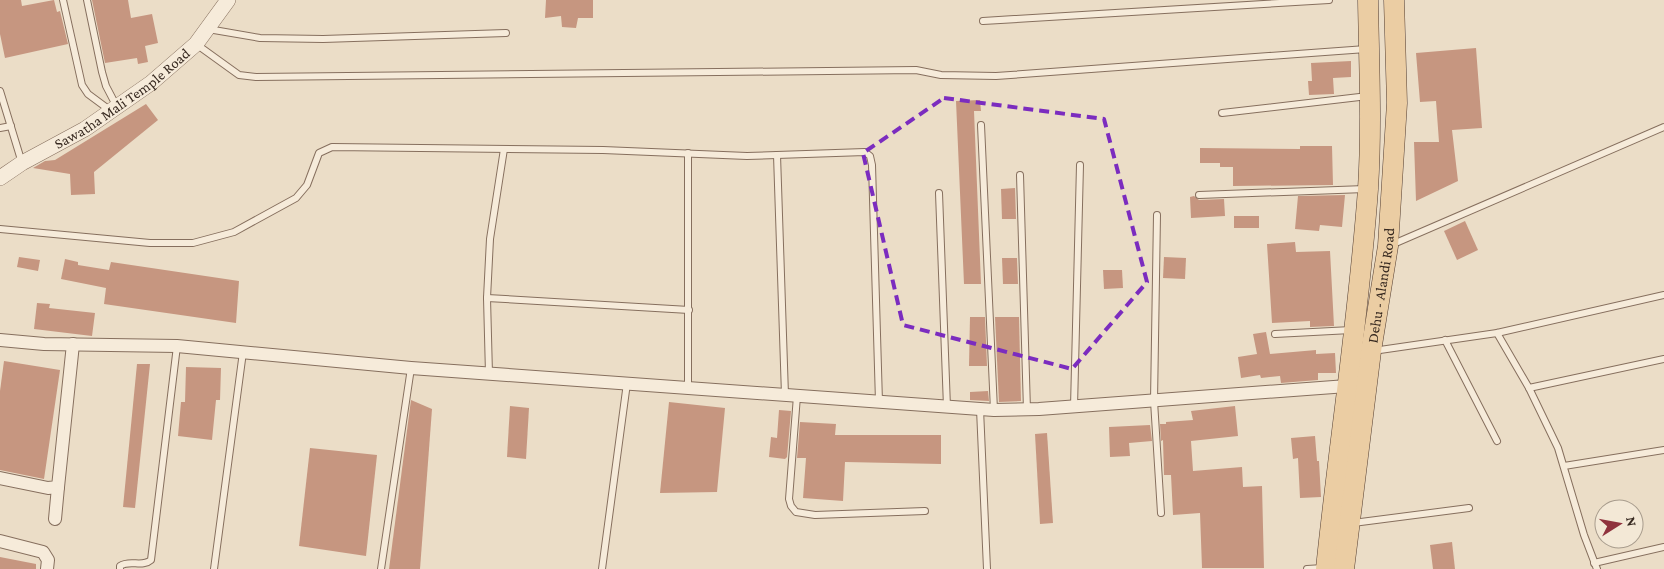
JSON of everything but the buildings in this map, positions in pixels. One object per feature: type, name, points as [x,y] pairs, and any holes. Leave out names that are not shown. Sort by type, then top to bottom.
[{"type":"main road","name":"Dehu - Alandi Road","points":[[1361,352],[1354,330],[1368,188],[1370,96],[1368,0]]},
{"type":"main road","name":"Dehu - Alandi Road","points":[[1326,569],[1340,524],[1361,352],[1388,246],[1396,103],[1394,0]]},
{"type":"street","name":"Sawatha Mali Temple Road","points":[[0,178],[22,163],[85,129],[151,83],[196,44],[228,0]]},
{"type":"street","points":[[0,340],[44,344],[177,346],[411,368],[994,410],[1074,407],[1357,385]]},
{"type":"street","points":[[55,519],[73,344]]},
{"type":"street","points":[[0,478],[48,488],[58,487]]},
{"type":"street","points":[[0,541],[43,552],[48,560],[47,569]]},
{"type":"lane","points":[[63,0],[82,85],[88,94],[114,109]]},
{"type":"lane","points":[[87,0],[102,72],[114,109]]},
{"type":"lane","points":[[984,21],[1329,0]]},
{"type":"lane","points":[[207,29],[260,38],[323,39],[506,33]]},
{"type":"lane","points":[[196,44],[240,75],[256,78],[916,70],[941,75],[996,76],[1369,49]]},
{"type":"lane","points":[[0,91],[22,163]]},
{"type":"lane","points":[[1222,113],[1370,96]]},
{"type":"lane","points":[[981,125],[994,410]]},
{"type":"lane","points":[[0,128],[11,126]]},
{"type":"lane","points":[[1388,246],[1664,127]]},
{"type":"lane","points":[[0,229],[150,243],[193,243],[234,232],[296,198],[307,185],[319,153],[332,147],[504,149],[747,156],[865,152],[870,156],[872,175],[879,402]]},
{"type":"lane","points":[[489,374],[488,298],[490,239],[504,149]]},
{"type":"lane","points":[[688,153],[688,388]]},
{"type":"lane","points":[[777,155],[791,396],[789,499],[791,506],[796,512],[815,515],[925,512]]},
{"type":"lane","points":[[1074,407],[1080,166]]},
{"type":"lane","points":[[1020,175],[1028,410]]},
{"type":"lane","points":[[1199,195],[1368,188]]},
{"type":"lane","points":[[938,193],[947,407]]},
{"type":"lane","points":[[1157,215],[1154,401],[1161,513]]},
{"type":"lane","points":[[1361,352],[1497,333],[1664,295]]},
{"type":"lane","points":[[488,298],[689,310]]},
{"type":"lane","points":[[1275,334],[1354,330]]},
{"type":"lane","points":[[1497,333],[1529,388],[1558,448],[1595,566],[1664,547]]},
{"type":"lane","points":[[1445,340],[1497,441]]},
{"type":"lane","points":[[146,564],[151,560],[177,346]]},
{"type":"lane","points":[[214,569],[243,352]]},
{"type":"lane","points":[[1529,388],[1664,359]]},
{"type":"lane","points":[[381,569],[411,368]]},
{"type":"lane","points":[[602,569],[627,383]]},
{"type":"lane","points":[[980,409],[987,569]]},
{"type":"lane","points":[[1564,466],[1664,450]]},
{"type":"lane","points":[[1340,524],[1468,508]]},
{"type":"lane","points":[[120,569],[120,566],[124,563],[146,564],[152,569]]},
{"type":"highlighted area","points":[[944,98],[1104,119],[1147,282],[1072,369],[903,325],[863,153]]}]
